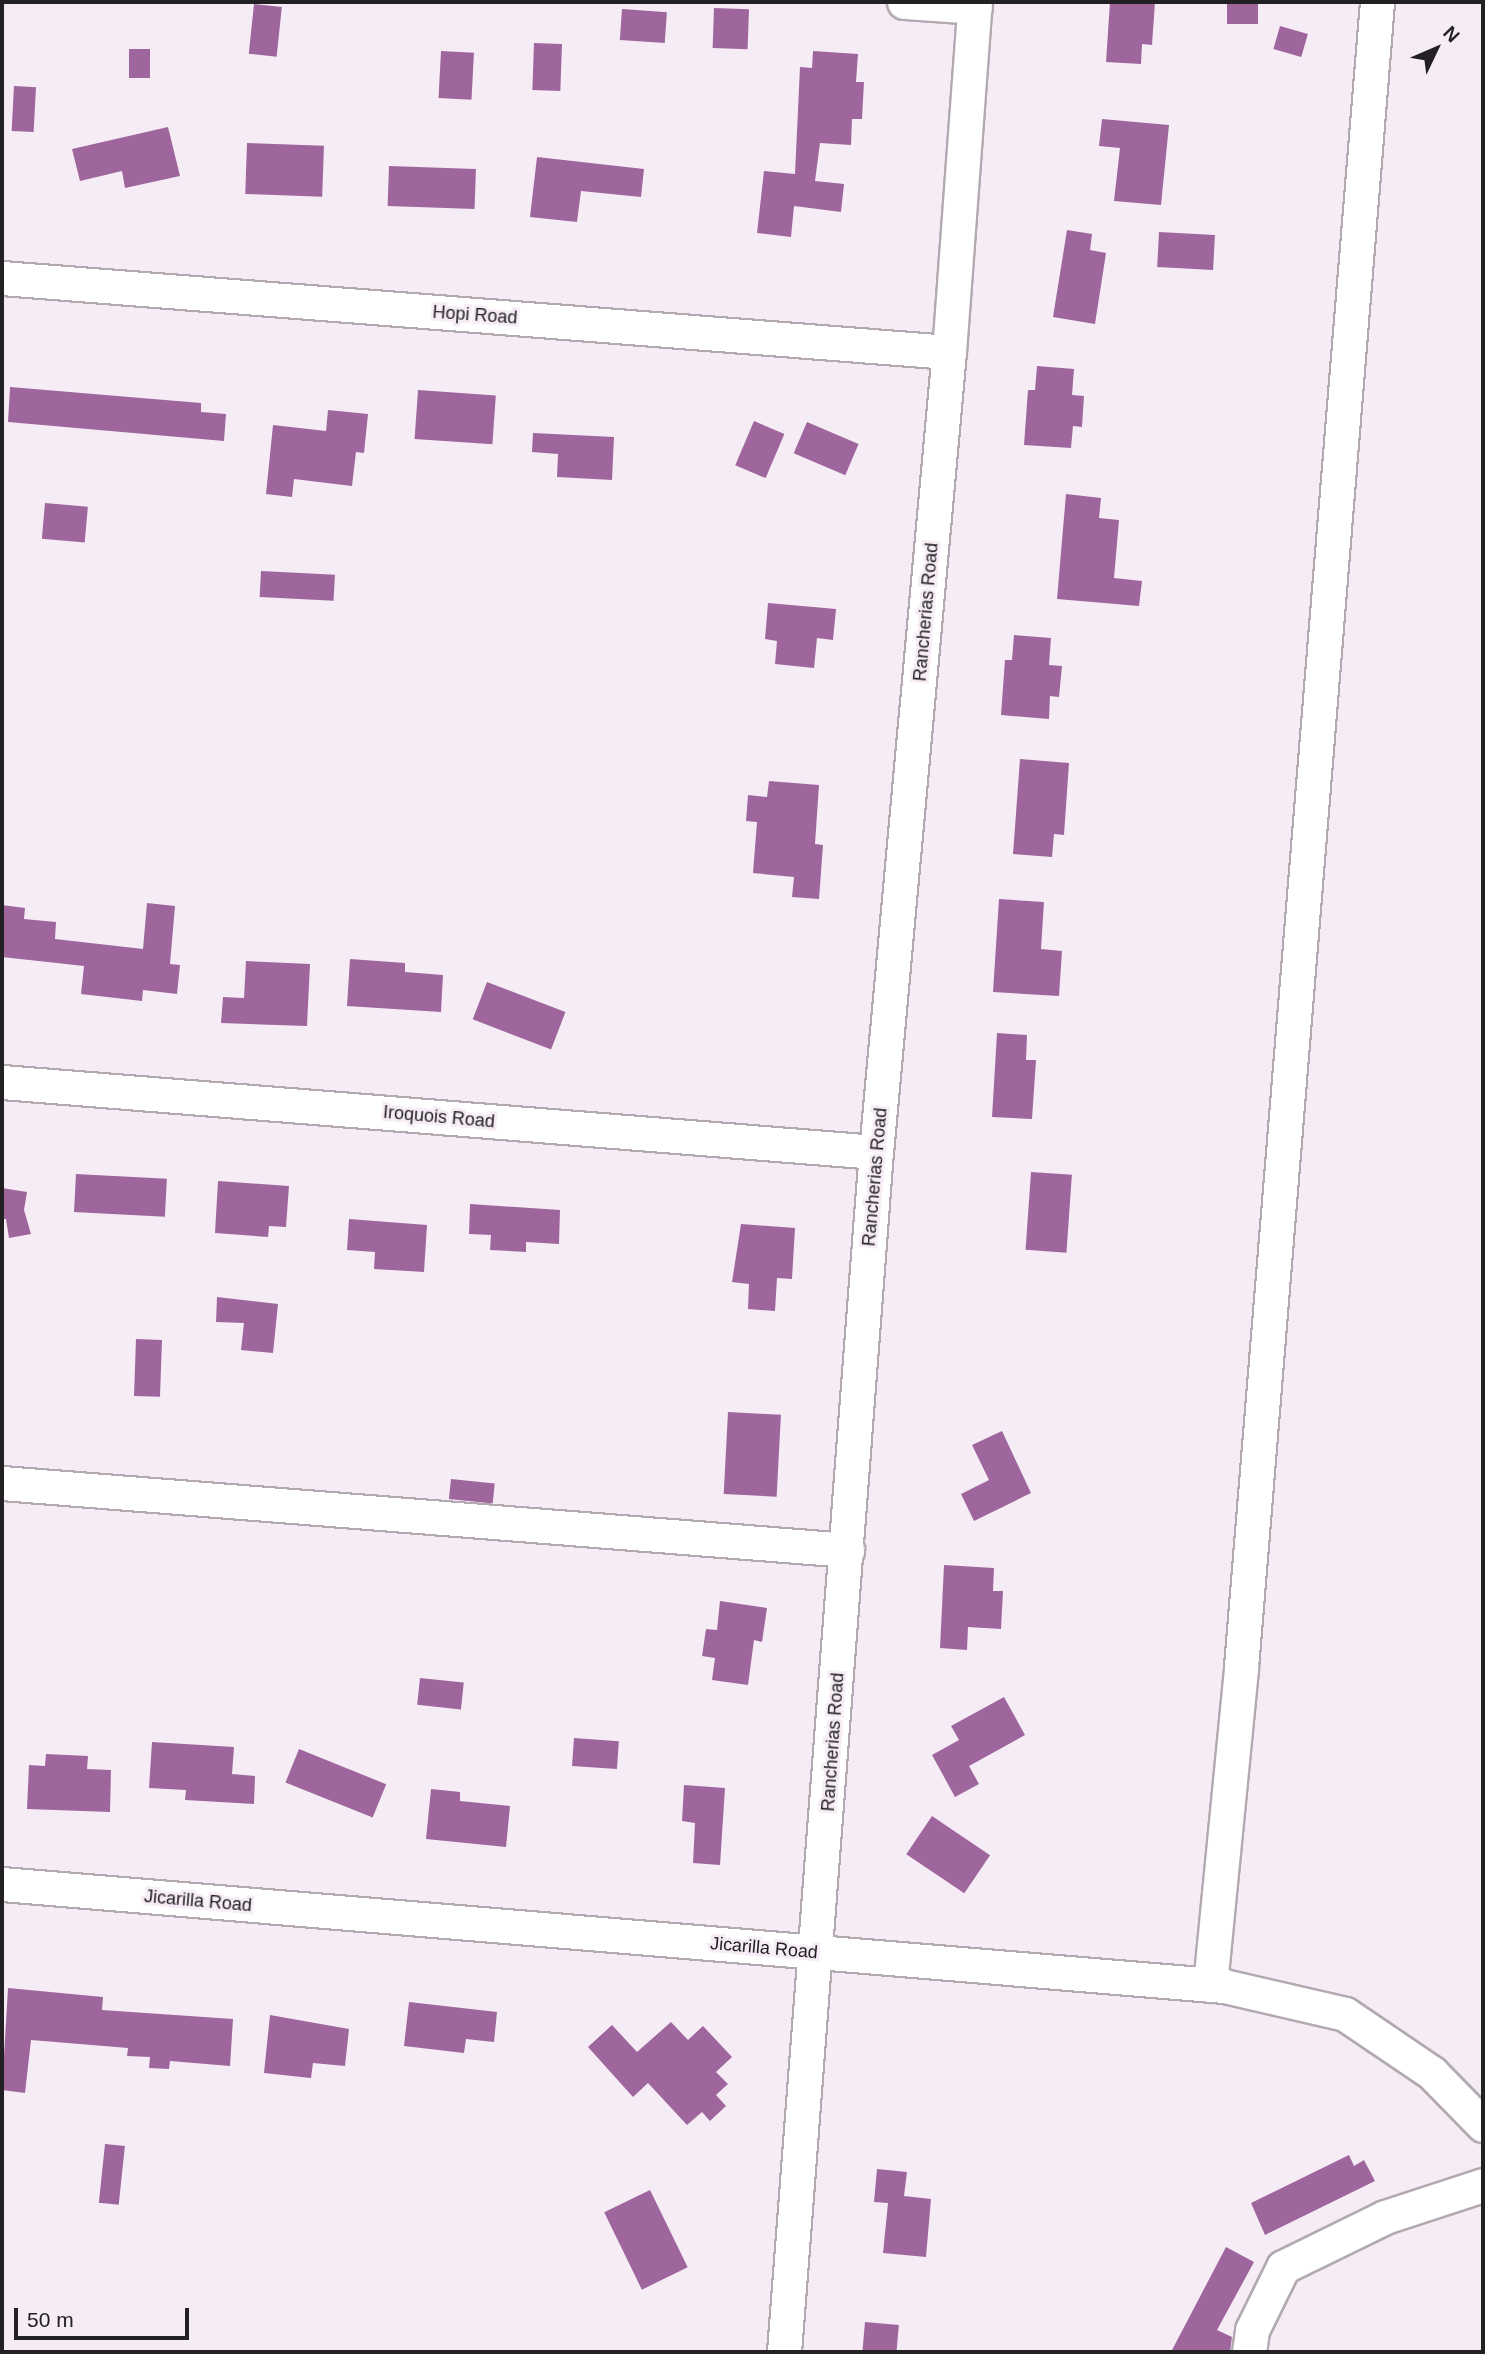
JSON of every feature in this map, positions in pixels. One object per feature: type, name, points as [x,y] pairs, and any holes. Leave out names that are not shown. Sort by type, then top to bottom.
[{"type":"street","points":[[904,2],[975,5]]},
{"type":"street","points":[[1210,1985],[1242,1653],[1377,2]]},
{"type":"street","name":"Rancherias Road","points":[[784,2352],[818,1952],[876,1152],[949,352],[975,5]]},
{"type":"street","name":"Hopi Road","points":[[2,278],[949,352]]},
{"type":"street","name":"Iroquois Road","points":[[2,1082],[876,1152]]},
{"type":"street","points":[[2,1483],[847,1550]]},
{"type":"street","name":"Jicarilla Road","points":[[2,1884],[1210,1985],[1345,2014],[1432,2073],[1483,2125]]},
{"type":"street","points":[[1249,2352],[1252,2330],[1283,2267],[1385,2217],[1483,2185]]},
{"type":"building","points":[[1110,2],[1155,2],[1152,45],[1142,44],[1141,64],[1106,62]]},
{"type":"building","points":[[1227,2],[1258,2],[1258,24],[1227,24]]},
{"type":"building","points":[[254,4],[282,7],[277,57],[249,54]]},
{"type":"building","points":[[714,8],[749,9],[748,49],[713,48]]},
{"type":"building","points":[[622,9],[667,12],[665,43],[620,40]]},
{"type":"building","points":[[1280,26],[1308,34],[1301,57],[1273,49]]},
{"type":"building","points":[[534,43],[562,44],[560,91],[532,90]]},
{"type":"building","points":[[129,49],[150,49],[150,78],[129,78]]},
{"type":"building","points":[[441,51],[474,53],[471,100],[439,98]]},
{"type":"building","points":[[813,51],[858,54],[856,82],[864,82],[862,119],[852,119],[851,145],[820,143],[815,181],[844,184],[841,212],[794,206],[791,237],[757,233],[764,171],[795,174],[800,67],[812,68]]},
{"type":"building","points":[[14,86],[36,87],[34,132],[12,131]]},
{"type":"building","points":[[1102,119],[1169,125],[1161,205],[1114,201],[1120,148],[1099,146]]},
{"type":"building","points":[[168,127],[180,176],[125,188],[122,171],[80,181],[72,149]]},
{"type":"building","points":[[247,143],[324,146],[322,197],[245,194]]},
{"type":"building","points":[[537,157],[644,169],[641,197],[581,191],[577,222],[530,217]]},
{"type":"building","points":[[389,166],[476,169],[475,209],[388,206]]},
{"type":"building","points":[[1067,230],[1092,234],[1090,250],[1106,253],[1095,324],[1053,317]]},
{"type":"building","points":[[1159,232],[1215,235],[1213,270],[1157,267]]},
{"type":"building","points":[[1037,366],[1074,369],[1072,395],[1084,396],[1082,427],[1073,426],[1071,448],[1024,445],[1028,390],[1035,390]]},
{"type":"building","points":[[10,387],[201,403],[201,412],[226,414],[224,441],[8,422]]},
{"type":"building","points":[[418,390],[496,395],[492,444],[415,439]]},
{"type":"building","points":[[328,410],[368,414],[364,453],[356,452],[352,486],[294,479],[292,497],[266,494],[273,425],[326,431]]},
{"type":"building","points":[[754,421],[784,434],[766,478],[735,465]]},
{"type":"building","points":[[807,422],[859,444],[845,475],[794,453]]},
{"type":"building","points":[[533,433],[614,437],[612,480],[557,477],[558,454],[532,452]]},
{"type":"building","points":[[1066,494],[1101,498],[1099,518],[1119,520],[1114,578],[1142,581],[1139,606],[1057,599]]},
{"type":"building","points":[[45,503],[88,507],[85,543],[42,539]]},
{"type":"building","points":[[261,571],[335,575],[334,601],[260,597]]},
{"type":"building","points":[[768,603],[836,609],[833,640],[817,638],[814,668],[775,664],[777,641],[765,639]]},
{"type":"building","points":[[1014,635],[1051,638],[1049,665],[1062,666],[1059,697],[1050,696],[1049,719],[1001,715],[1005,660],[1012,660]]},
{"type":"building","points":[[1020,759],[1069,763],[1064,835],[1054,834],[1052,857],[1013,854]]},
{"type":"building","points":[[769,781],[819,785],[815,844],[823,845],[819,899],[792,897],[794,877],[753,873],[757,822],[746,821],[748,795],[767,797]]},
{"type":"building","points":[[999,899],[1044,902],[1041,949],[1062,951],[1059,996],[993,992]]},
{"type":"building","points":[[147,903],[175,906],[170,964],[180,965],[177,994],[143,990],[142,1001],[81,994],[84,966],[2,957],[2,905],[25,908],[24,919],[56,922],[55,939],[143,949]]},
{"type":"building","points":[[350,959],[405,963],[405,972],[443,975],[441,1012],[347,1006]]},
{"type":"building","points":[[246,961],[310,964],[307,1026],[221,1023],[223,997],[244,998]]},
{"type":"building","points":[[487,982],[565,1012],[551,1049],[473,1019]]},
{"type":"building","points":[[997,1033],[1027,1035],[1026,1060],[1036,1060],[1032,1119],[992,1117]]},
{"type":"building","points":[[1031,1172],[1072,1175],[1066,1253],[1026,1250]]},
{"type":"building","points":[[76,1174],[167,1179],[165,1217],[74,1212]]},
{"type":"building","points":[[218,1181],[289,1186],[286,1227],[269,1226],[268,1237],[215,1233]]},
{"type":"building","points":[[2,1188],[27,1192],[24,1210],[31,1234],[9,1238],[6,1219],[2,1219]]},
{"type":"building","points":[[470,1204],[560,1210],[559,1244],[526,1242],[526,1252],[490,1250],[491,1235],[469,1234]]},
{"type":"building","points":[[349,1219],[427,1225],[424,1272],[374,1269],[375,1252],[347,1250]]},
{"type":"building","points":[[741,1224],[795,1228],[792,1279],[777,1278],[775,1311],[748,1309],[749,1284],[732,1282]]},
{"type":"building","points":[[217,1297],[278,1304],[273,1353],[241,1350],[244,1323],[216,1322]]},
{"type":"building","points":[[136,1339],[162,1340],[160,1397],[134,1396]]},
{"type":"building","points":[[728,1412],[781,1415],[777,1497],[724,1494]]},
{"type":"building","points":[[1002,1431],[1031,1493],[974,1521],[961,1494],[989,1480],[972,1445]]},
{"type":"building","points":[[451,1479],[495,1484],[493,1503],[449,1499]]},
{"type":"building","points":[[944,1565],[994,1568],[993,1591],[1003,1591],[1001,1629],[968,1627],[967,1650],[940,1648]]},
{"type":"building","points":[[720,1601],[767,1608],[762,1642],[754,1640],[748,1685],[712,1680],[715,1658],[702,1656],[706,1629],[717,1630]]},
{"type":"building","points":[[420,1678],[464,1683],[461,1709],[417,1705]]},
{"type":"building","points":[[1004,1697],[1025,1735],[969,1766],[979,1784],[955,1797],[932,1755],[959,1740],[951,1726]]},
{"type":"building","points":[[574,1738],[619,1741],[617,1769],[572,1766]]},
{"type":"building","points":[[152,1742],[234,1747],[232,1774],[255,1776],[254,1804],[185,1800],[186,1790],[149,1788]]},
{"type":"building","points":[[299,1749],[386,1784],[373,1818],[286,1782]]},
{"type":"building","points":[[46,1754],[88,1756],[87,1769],[111,1770],[110,1812],[27,1809],[29,1765],[45,1766]]},
{"type":"building","points":[[684,1785],[725,1788],[720,1865],[693,1863],[695,1823],[682,1821]]},
{"type":"building","points":[[431,1789],[460,1792],[460,1801],[510,1806],[506,1847],[426,1839]]},
{"type":"building","points":[[932,1816],[990,1855],[964,1893],[906,1854]]},
{"type":"building","points":[[8,1988],[103,1997],[102,2010],[233,2019],[230,2066],[170,2061],[169,2069],[149,2068],[150,2057],[127,2056],[128,2048],[31,2040],[25,2093],[2,2090]]},
{"type":"building","points":[[409,2002],[497,2012],[494,2042],[466,2039],[464,2053],[404,2046]]},
{"type":"building","points":[[270,2015],[349,2029],[345,2066],[313,2063],[311,2078],[264,2073]]},
{"type":"building","points":[[671,2022],[688,2040],[703,2026],[732,2057],[716,2072],[728,2084],[716,2095],[726,2106],[710,2121],[702,2112],[687,2125],[648,2083],[633,2097],[588,2047],[612,2025],[637,2052]]},
{"type":"building","points":[[105,2144],[125,2146],[119,2205],[99,2203]]},
{"type":"building","points":[[1349,2155],[1354,2166],[1364,2160],[1375,2181],[1265,2235],[1251,2203]]},
{"type":"building","points":[[877,2169],[907,2172],[904,2196],[931,2199],[926,2257],[883,2253],[888,2203],[874,2202]]},
{"type":"building","points":[[650,2190],[688,2267],[642,2290],[604,2212]]},
{"type":"building","points":[[1226,2247],[1254,2262],[1217,2330],[1232,2337],[1230,2352],[1171,2352]]},
{"type":"building","points":[[865,2322],[899,2325],[897,2352],[862,2352]]}]
